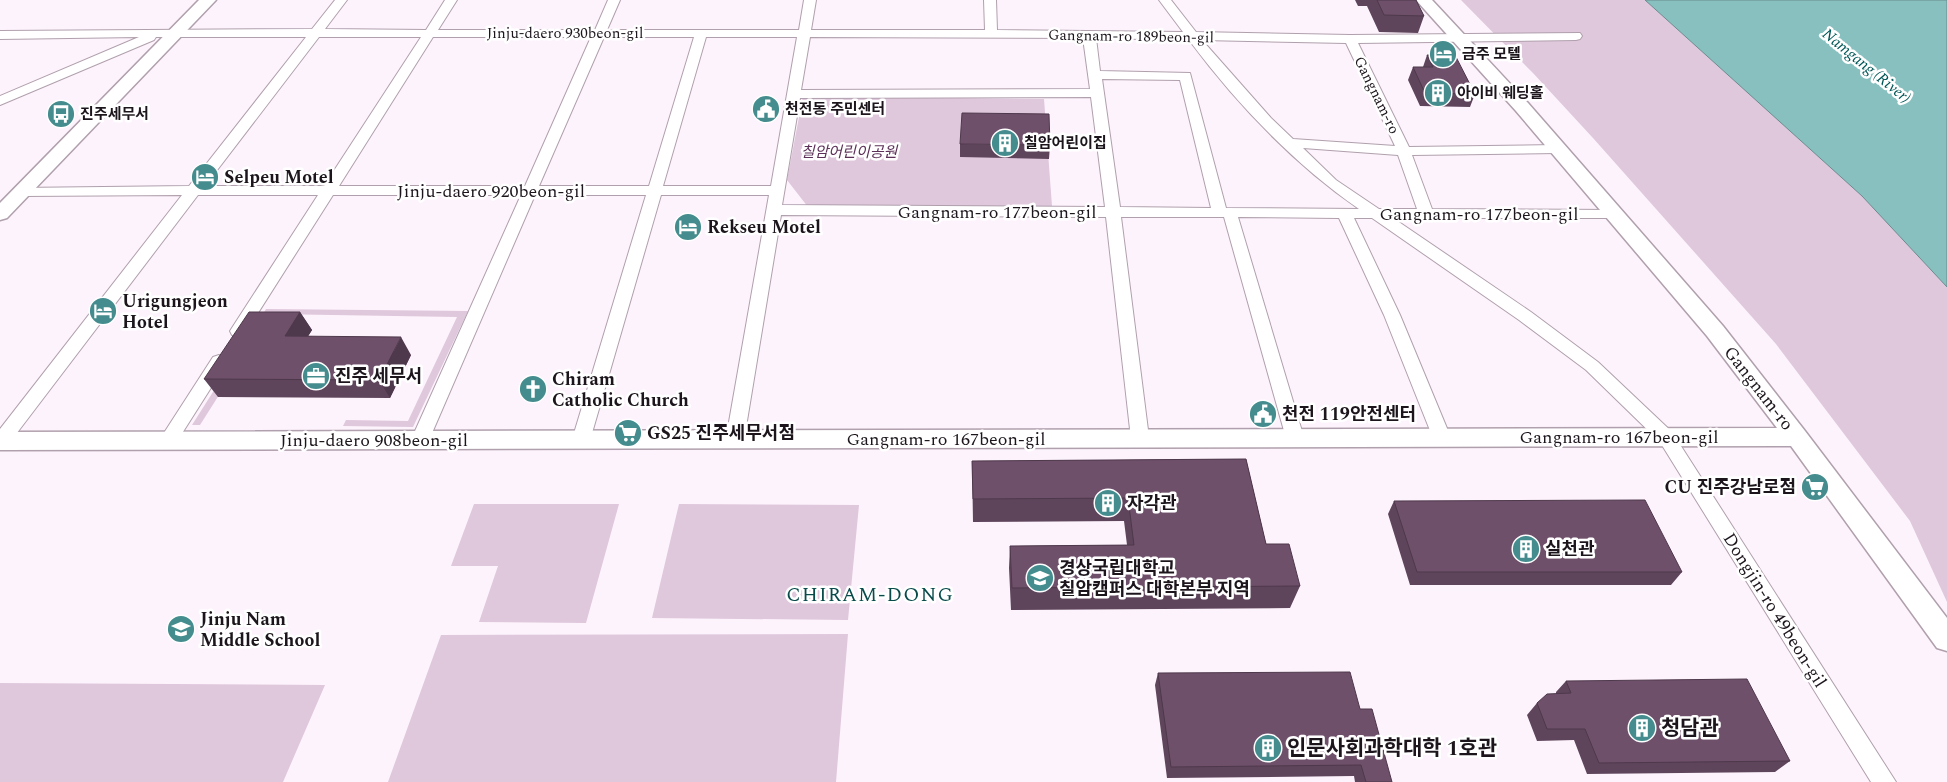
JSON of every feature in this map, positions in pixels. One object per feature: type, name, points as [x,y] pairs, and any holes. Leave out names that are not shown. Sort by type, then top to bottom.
[{"type":"street","points":[[0,214],[208,0]]},
{"type":"street","points":[[193,192],[341,0]]},
{"type":"street","points":[[168,440],[451,0]]},
{"type":"street","points":[[420,440],[614,0]]},
{"type":"street","points":[[735,439],[810,0]]},
{"type":"street","points":[[990,0],[991,34]]},
{"type":"street","name":"Dongjin-ro 49beon-gil","points":[[1165,0],[1206,55],[1266,121],[1331,183],[1525,316],[1592,366],[1666,437],[1884,782]]},
{"type":"street","name":"Gangnam-ro","points":[[1424,0],[1522,107],[1714,332],[1797,437],[1947,638]]},
{"type":"street","name":"Jinju-daero 930beon-gil","points":[[158,34],[177,32],[804,34]]},
{"type":"street","points":[[581,440],[701,33]]},
{"type":"street","points":[[0,36],[158,34]]},
{"type":"street","points":[[0,102],[158,34]]},
{"type":"street","name":"Gangnam-ro 189beon-gil","points":[[804,34],[1089,34],[1350,39],[1576,36]]},
{"type":"street","points":[[1089,34],[1113,212],[1140,438]]},
{"type":"street","name":"Gangnam-ro","points":[[1350,39],[1404,151],[1426,213]]},
{"type":"street","points":[[1094,75],[1185,76],[1225,213],[1295,438]]},
{"type":"street","points":[[794,94],[1097,93]]},
{"type":"street","name":"Gangnam-ro","points":[[1288,143],[1404,151],[1557,149]]},
{"type":"street","name":"Jinju-daero 920beon-gil","points":[[23,191],[778,190]]},
{"type":"street","name":"Jinju-daero 908beon-gil","points":[[0,441],[193,192]]},
{"type":"street","name":"Gangnam-ro 177beon-gil","points":[[774,210],[1615,215]]},
{"type":"street","points":[[1344,213],[1392,315],[1442,438]]},
{"type":"street","name":"Gangnam-ro 167beon-gil","points":[[735,439],[1797,437]]},
{"type":"street","name":"Jinju-daero 908beon-gil","points":[[0,441],[735,439]]},
{"type":"green space","points":[[1461,0],[1645,0],[1862,196],[1947,287],[1947,602],[1910,521],[1776,344],[1593,138],[1533,73]]},
{"type":"green space","name":"칠암어린이공원","points":[[803,96],[1044,99],[1052,206],[808,207],[787,180]]},
{"type":"green space","points":[[266,309],[468,311],[413,427],[343,426],[346,420],[408,421],[457,317],[271,314],[259,321]]},
{"type":"green space","points":[[253,329],[261,329],[200,425],[192,425]]},
{"type":"green space","points":[[474,504],[619,504],[586,623],[479,622],[498,566],[451,566]]},
{"type":"green space","points":[[679,504],[859,505],[848,620],[652,618]]},
{"type":"green space","points":[[848,634],[836,782],[388,782],[441,635]]},
{"type":"green space","points":[[0,683],[325,685],[283,782],[0,782]]},
{"type":"water","name":"Namgang (River)","points":[[1645,0],[1947,0],[1947,287],[1862,196]]},
{"type":"building","points":[[1377,0],[1416,0],[1424,16],[1384,15]]},
{"type":"building","points":[[1427,55],[1455,55],[1475,94],[1425,93],[1413,67],[1433,67]]},
{"type":"building","points":[[962,113],[1049,114],[1050,145],[960,144]]},
{"type":"building","points":[[249,312],[300,312],[285,336],[401,337],[379,380],[204,379]]},
{"type":"building","points":[[1246,459],[1266,544],[1289,544],[1300,586],[1012,588],[1010,546],[1134,545],[1128,498],[973,499],[972,461]]},
{"type":"building","name":"실천관","points":[[1645,500],[1682,572],[1417,572],[1394,501]]},
{"type":"building","name":"인문사회과학대학 1호관","points":[[1350,672],[1360,709],[1372,709],[1392,782],[1366,782],[1361,765],[1171,767],[1158,673]]},
{"type":"building","name":"청담관","points":[[1747,679],[1790,761],[1599,763],[1585,729],[1547,729],[1537,703],[1547,694],[1571,693],[1566,681]]},
{"type":"place","name":"금주 모텔","points":[[1443,54]]},
{"type":"place","name":"아이비 웨딩홀","points":[[1438,93]]},
{"type":"place","name":"천전동 주민센터","points":[[766,109]]},
{"type":"place","name":"진주세무서","points":[[61,114]]},
{"type":"place","name":"칠암어린이집","points":[[1005,143]]},
{"type":"place","name":"Selpeu Motel","points":[[205,177]]},
{"type":"place","name":"Rekseu Motel","points":[[688,227]]},
{"type":"place","name":"Urigungjeon Hotel","points":[[103,311]]},
{"type":"place","name":"진주 세무서","points":[[316,376]]},
{"type":"place","name":"Chiram Catholic Church","points":[[533,389]]},
{"type":"place","name":"천전 119안전센터","points":[[1263,414]]},
{"type":"place","name":"GS25 진주세무서점","points":[[628,433]]},
{"type":"place","name":"CU 진주강남로점","points":[[1815,487]]},
{"type":"place","name":"자각관","points":[[1108,503]]},
{"type":"place","name":"실천관","points":[[1526,549]]},
{"type":"place","name":"경상국립대학교 칠암캠퍼스 대학본부 지역","points":[[1040,578]]},
{"type":"place","name":"Jinju Nam Middle School","points":[[181,629]]},
{"type":"place","name":"청담관","points":[[1642,728]]},
{"type":"place","name":"인문사회과학대학 1호관","points":[[1268,748]]},
{"type":"district","name":"CHIRAM-DONG","points":[[870,594]]}]
